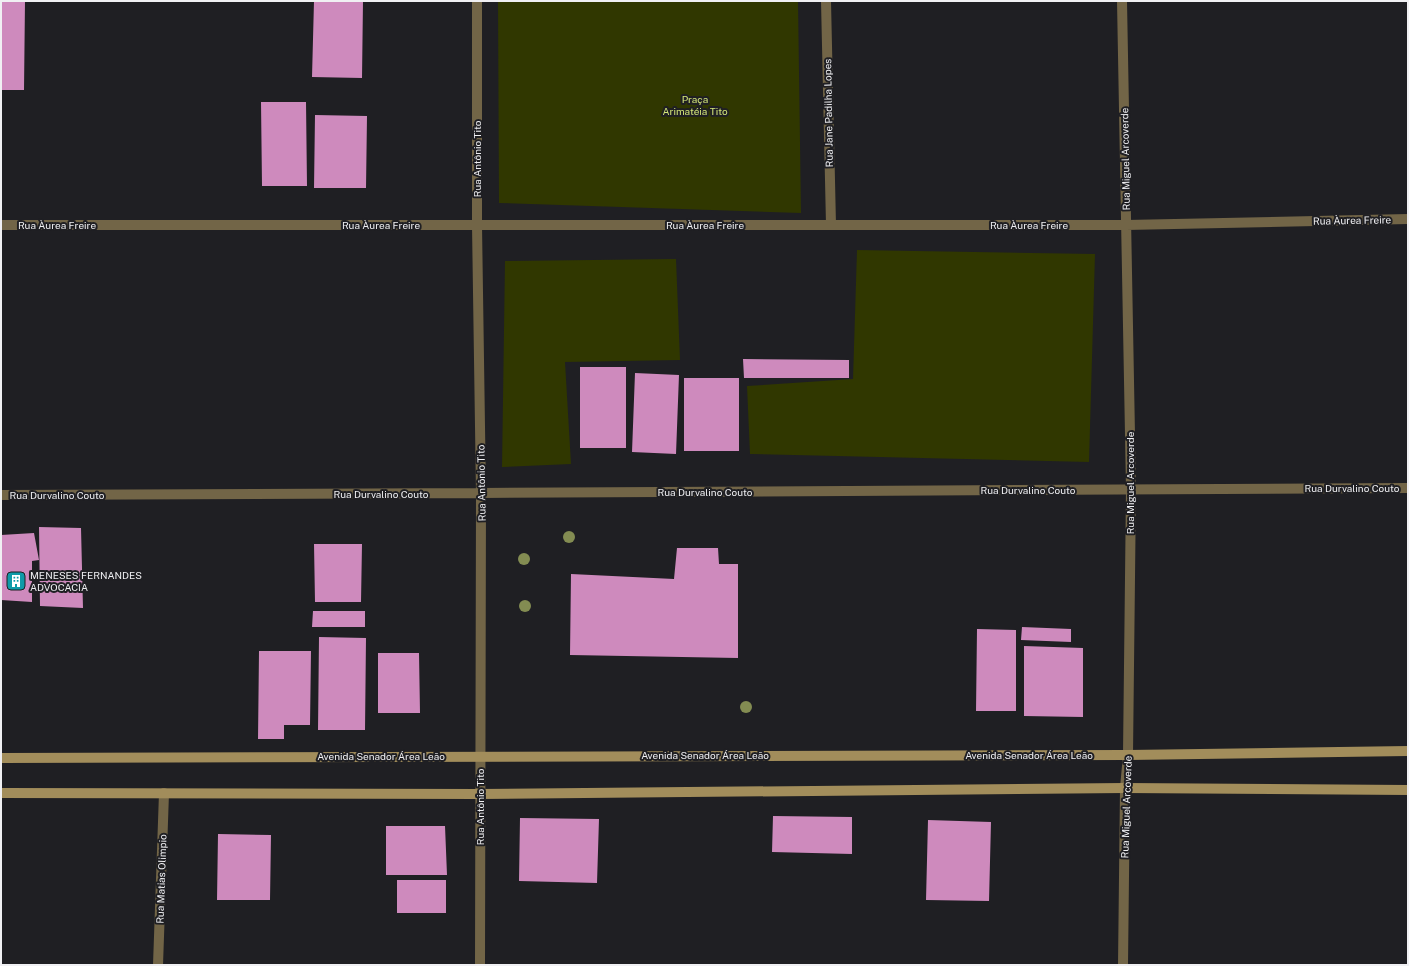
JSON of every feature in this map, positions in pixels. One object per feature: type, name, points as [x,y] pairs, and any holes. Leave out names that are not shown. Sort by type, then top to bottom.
[{"type":"street","name":"Rua Antônio Tito","points":[[477,1],[477,225],[481,493],[480,965]]},
{"type":"street","name":"Rua Jane Padilha Lopes","points":[[826,1],[831,224]]},
{"type":"street","name":"Rua Miguel Arcoverde","points":[[1122,1],[1131,489],[1128,755],[1125,788],[1123,965]]},
{"type":"street","name":"Rua Àurea Freire","points":[[1,225],[1126,225],[1408,219]]},
{"type":"street","name":"Rua Durvalino Couto","points":[[1,495],[1408,488]]},
{"type":"street","name":"Avenida Senador Área Leão","points":[[1,758],[1128,755],[1408,751]]},
{"type":"street","points":[[1,793],[480,794],[1125,788],[1408,790]]},
{"type":"street","name":"Rua Matias Olimpio","points":[[158,965],[164,793]]},
{"type":"green space","name":"Praça Arimatéia Tito","points":[[498,1],[798,1],[801,213],[499,203]]},
{"type":"green space","points":[[857,250],[1095,254],[1089,462],[750,454],[747,386],[853,379]]},
{"type":"green space","points":[[676,259],[680,360],[565,362],[571,464],[502,467],[505,261]]},
{"type":"building","points":[[1,1],[25,1],[24,90],[1,90]]},
{"type":"building","points":[[314,1],[363,1],[362,78],[312,77]]},
{"type":"building","points":[[261,102],[306,102],[307,186],[262,186]]},
{"type":"building","points":[[315,115],[367,116],[366,188],[314,188]]},
{"type":"building","points":[[743,359],[849,360],[849,378],[744,378]]},
{"type":"building","points":[[580,367],[626,367],[626,448],[580,448]]},
{"type":"building","points":[[635,373],[679,375],[676,454],[632,452]]},
{"type":"building","points":[[684,378],[739,378],[739,451],[684,451]]},
{"type":"building","points":[[39,527],[81,528],[83,608],[40,606]]},
{"type":"building","name":"MENESES FERNANDES ADVOCACIA","points":[[34,533],[39,560],[32,561],[32,602],[1,600],[1,535]]},
{"type":"building","points":[[314,544],[362,544],[361,602],[315,602]]},
{"type":"building","points":[[677,548],[718,548],[719,564],[738,564],[738,658],[570,655],[571,574],[674,579]]},
{"type":"building","points":[[313,611],[365,611],[365,627],[312,627]]},
{"type":"building","points":[[1022,627],[1071,629],[1071,642],[1021,640]]},
{"type":"building","points":[[977,629],[1016,630],[1016,711],[976,711]]},
{"type":"building","points":[[319,637],[366,638],[365,730],[318,730]]},
{"type":"building","points":[[1024,646],[1083,648],[1083,717],[1024,716]]},
{"type":"building","points":[[259,651],[311,651],[310,725],[284,725],[284,739],[258,739]]},
{"type":"building","points":[[378,653],[419,653],[420,713],[378,713]]},
{"type":"building","points":[[773,816],[852,817],[852,854],[772,852]]},
{"type":"building","points":[[520,818],[599,819],[597,883],[519,881]]},
{"type":"building","points":[[928,820],[991,822],[989,901],[926,900]]},
{"type":"building","points":[[386,826],[445,826],[447,875],[386,875]]},
{"type":"building","points":[[218,834],[271,835],[270,900],[217,900]]},
{"type":"building","points":[[397,880],[446,880],[446,913],[397,913]]},
{"type":"place","name":"MENESES FERNANDES ADVOCACIA","points":[[16,581]]}]
